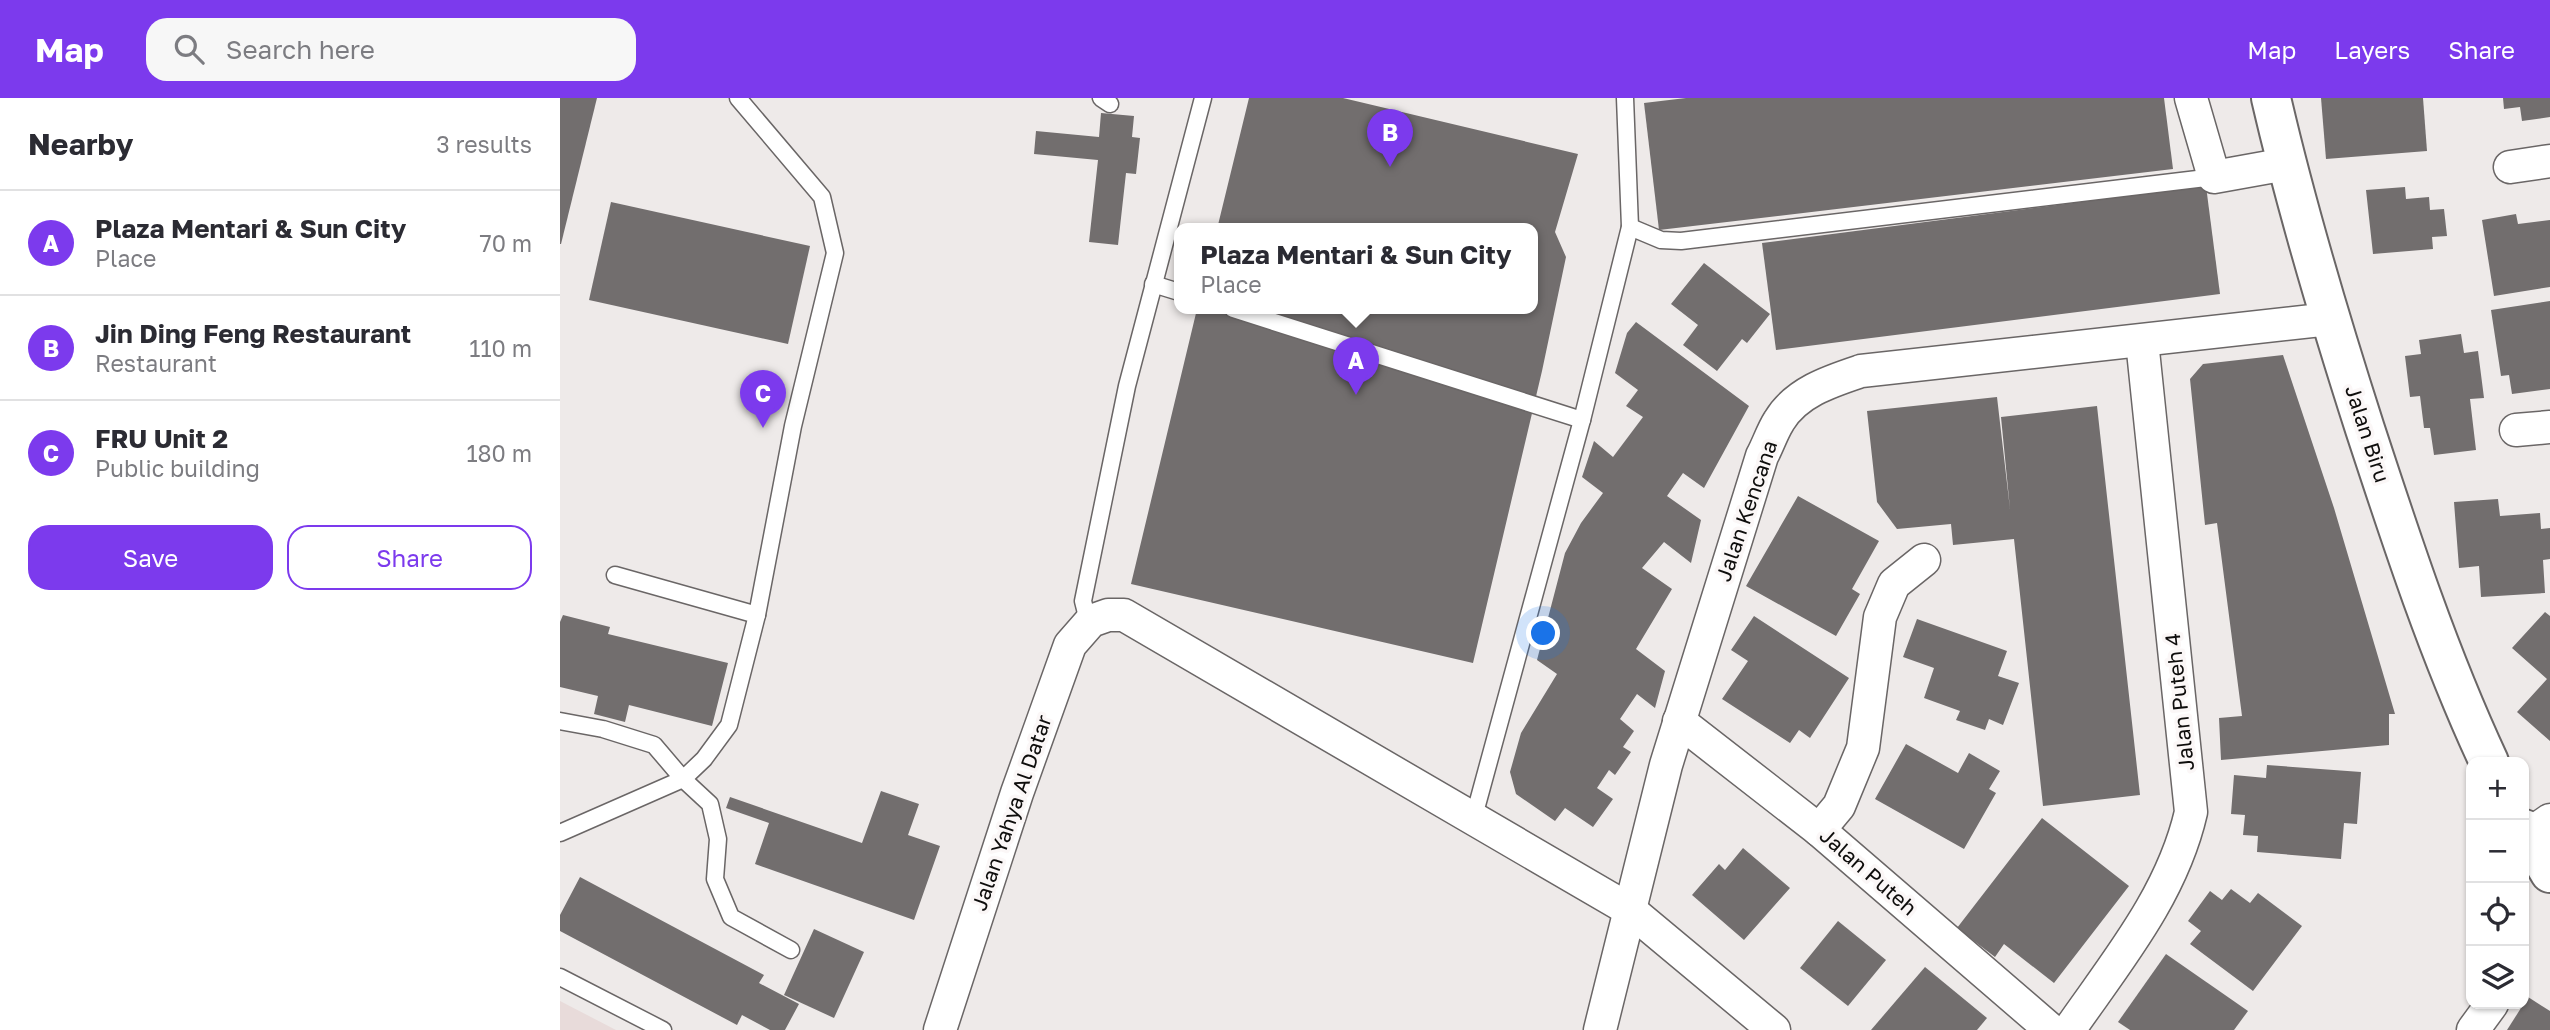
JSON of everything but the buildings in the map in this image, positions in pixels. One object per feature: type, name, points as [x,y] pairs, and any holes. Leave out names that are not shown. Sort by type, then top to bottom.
[{"type":"street","points":[[2190,98],[2214,177],[2286,164]]},
{"type":"street","name":"Jalan Biru","points":[[2271,98],[2286,164],[2330,319],[2403,546],[2463,707],[2487,757]]},
{"type":"street","points":[[2510,167],[2550,161]]},
{"type":"street","name":"Jalan Kencana","points":[[1600,1030],[1679,721],[1762,456],[1780,419],[1802,396],[1831,381],[1861,371],[2330,319]]},
{"type":"street","name":"Jalan Puteh 4","points":[[2069,1030],[2145,922],[2172,873],[2184,842],[2191,812],[2142,341]]},
{"type":"street","points":[[2516,430],[2550,427]]},
{"type":"street","points":[[1819,830],[1839,806],[1863,748],[1880,617],[1894,584],[1924,560]]},
{"type":"street","points":[[1100,618],[1124,615],[1630,910],[1774,1030]]},
{"type":"street","name":"Jalan Yahya Al Datar","points":[[940,1030],[1017,793],[1070,645],[1100,618]]},
{"type":"street","name":"Jalan Puteh","points":[[1679,721],[1819,830],[2051,1030]]},
{"type":"street","points":[[2534,829],[2550,873]]},
{"type":"street","points":[[2473,1030],[2488,1009]]},
{"type":"lane","points":[[560,833],[683,779],[704,760],[729,725],[757,615],[793,426],[835,253],[822,197],[738,98]]},
{"type":"lane","points":[[1100,618],[1086,613],[1083,601],[1127,386],[1203,98]]},
{"type":"lane","points":[[1473,820],[1583,420],[1630,227],[1625,98]]},
{"type":"lane","points":[[1630,227],[1661,240],[1681,241],[2214,177]]},
{"type":"lane","points":[[1153,284],[1174,290]]},
{"type":"lane","points":[[1249,314],[1583,420]]},
{"type":"lane","points":[[615,575],[757,615]]},
{"type":"lane","points":[[560,721],[603,729],[654,745],[683,779],[710,804],[718,839],[715,879],[731,917],[791,950]]},
{"type":"lane","points":[[560,977],[663,1030]]},
{"type":"shaded area","points":[[560,1001],[616,1030],[560,1030]]},
{"type":"place","name":"Jin Ding Feng Restaurant","points":[[1390,167]]},
{"type":"place","name":"Plaza Mentari & Sun City","points":[[1356,395]]},
{"type":"place","name":"FRU Unit 2","points":[[763,428]]}]
